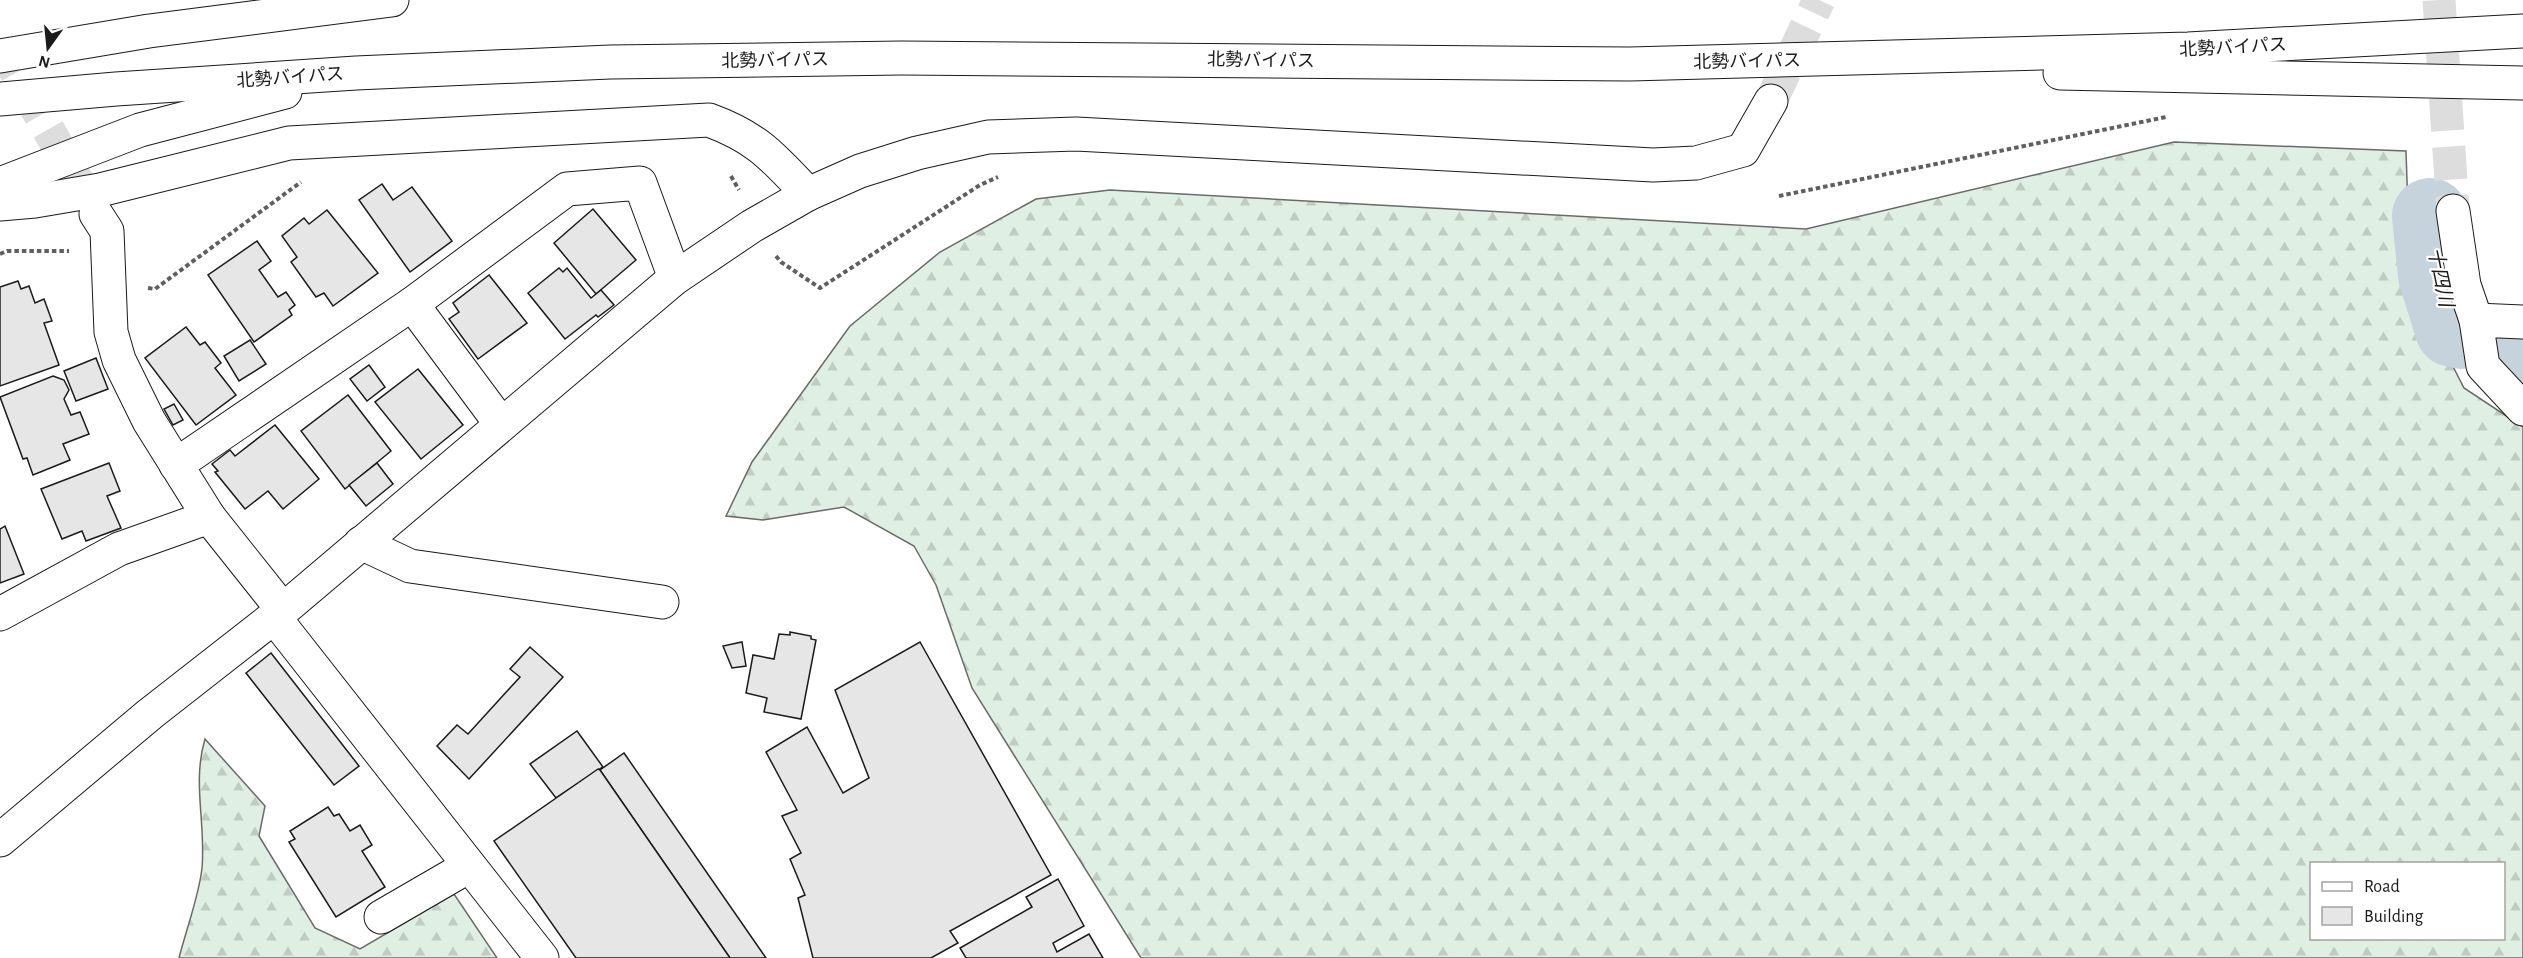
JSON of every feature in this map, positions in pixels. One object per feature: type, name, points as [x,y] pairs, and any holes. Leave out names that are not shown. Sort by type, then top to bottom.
[{"type":"main road","points":[[0,56],[149,31],[392,0]]},
{"type":"main road","name":"北勢バイパス","points":[[0,99],[356,73],[610,62],[902,58],[1630,63],[2188,49],[2523,31]]},
{"type":"main road","points":[[1630,63],[2523,83]]},
{"type":"main road","points":[[0,184],[140,130],[356,73]]},
{"type":"main road","points":[[0,840],[150,714],[279,614],[675,278],[752,226],[808,194],[860,171],[907,156],[988,137],[1076,134],[1653,165],[1696,163],[1743,150],[1772,100]]},
{"type":"main road","points":[[0,204],[35,201],[100,190],[289,142],[709,120],[738,131],[768,151],[808,194]]},
{"type":"main road","points":[[176,465],[412,304],[567,189],[640,183],[675,278]]},
{"type":"main road","points":[[2453,211],[2464,285],[2476,320],[2483,366],[2523,409]]},
{"type":"main road","points":[[96,214],[107,231],[111,332],[119,360],[149,421],[209,518],[279,614],[469,866],[542,958]]},
{"type":"main road","points":[[412,304],[501,424]]},
{"type":"main road","points":[[2476,320],[2523,322]]},
{"type":"main road","points":[[0,614],[119,549],[209,518]]},
{"type":"main road","points":[[361,543],[410,566],[662,602]]},
{"type":"main road","points":[[381,917],[469,866]]},
{"type":"path","points":[[1779,196],[2168,116]]},
{"type":"path","points":[[725,167],[737,184],[752,226],[781,262],[820,288],[980,185],[1000,176]]},
{"type":"path","points":[[110,282],[155,289],[290,193],[307,178]]},
{"type":"path","points":[[0,254],[7,251],[109,249]]},
{"type":"green space","points":[[2174,142],[2406,151],[2410,270],[2441,343],[2464,388],[2523,427],[2523,958],[1141,958],[972,688],[936,585],[914,546],[844,507],[763,520],[726,516],[752,462],[850,326],[940,252],[1036,199],[1110,190],[1806,229]]},
{"type":"green space","points":[[205,739],[265,806],[259,836],[315,928],[360,949],[454,894],[497,958],[179,958],[202,868],[199,787],[201,755]]},
{"type":"building","points":[[382,184],[393,200],[412,187],[452,241],[410,272],[359,200]]},
{"type":"building","points":[[593,209],[636,260],[596,294],[554,243]]},
{"type":"building","points":[[327,210],[378,273],[333,306],[324,293],[316,297],[291,262],[297,257],[282,236],[304,218],[309,224]]},
{"type":"building","points":[[257,241],[271,261],[259,270],[278,297],[286,292],[295,305],[289,310],[292,315],[254,342],[208,275]]},
{"type":"building","points":[[559,268],[563,272],[567,268],[591,298],[601,290],[614,305],[598,317],[596,315],[565,339],[528,293]]},
{"type":"building","points":[[489,275],[527,323],[478,359],[449,319],[459,312],[453,303]]},
{"type":"building","points":[[18,281],[21,289],[29,286],[35,303],[44,299],[52,321],[44,323],[59,365],[0,386],[0,287]]},
{"type":"building","points":[[186,327],[200,345],[205,342],[221,363],[215,368],[236,395],[196,425],[145,358]]},
{"type":"building","points":[[250,340],[266,364],[239,381],[224,356]]},
{"type":"building","points":[[96,358],[108,389],[76,401],[64,371]]},
{"type":"building","points":[[369,365],[385,387],[367,401],[350,379]]},
{"type":"building","points":[[418,369],[463,425],[421,459],[375,402]]},
{"type":"building","points":[[53,376],[64,380],[69,390],[64,399],[71,415],[80,412],[89,434],[63,444],[70,460],[33,475],[27,458],[23,459],[0,397]]},
{"type":"building","points":[[348,395],[391,451],[345,489],[301,431]]},
{"type":"building","points":[[174,404],[183,420],[173,425],[164,409]]},
{"type":"building","points":[[275,425],[319,479],[283,509],[268,491],[245,509],[215,472],[218,471],[212,464],[230,450],[235,456]]},
{"type":"building","points":[[109,463],[120,491],[107,496],[121,528],[86,541],[82,531],[62,539],[41,489]]},
{"type":"building","points":[[377,463],[393,484],[366,506],[349,485]]},
{"type":"building","points":[[5,526],[24,574],[0,583],[0,529]]},
{"type":"building","points":[[790,632],[811,636],[811,639],[816,640],[801,719],[764,712],[767,698],[746,693],[753,655],[774,659],[779,634],[790,635]]},
{"type":"building","points":[[742,642],[746,666],[732,668],[723,646]]},
{"type":"building","points":[[920,642],[1051,875],[950,931],[958,943],[931,958],[813,958],[798,898],[805,895],[790,859],[801,853],[782,816],[797,810],[766,752],[807,727],[843,793],[869,778],[835,690]]},
{"type":"building","points":[[530,647],[563,677],[469,779],[437,746],[457,725],[468,734],[520,677],[510,669]]},
{"type":"building","points":[[271,653],[359,766],[334,785],[246,673]]},
{"type":"building","points":[[577,731],[603,767],[556,798],[530,764]]},
{"type":"building","points":[[624,753],[766,958],[730,958],[600,770]]},
{"type":"building","points":[[598,769],[730,958],[576,958],[494,841]]},
{"type":"building","points":[[328,807],[334,816],[339,814],[350,831],[360,825],[372,845],[362,851],[385,887],[336,917],[289,842],[295,839],[290,831]]},
{"type":"building","points":[[1058,879],[1084,926],[1053,943],[1057,952],[1089,934],[1103,958],[966,958],[960,948],[1032,907],[1026,897]]},
{"type":"waterway","name":"十四川","points":[[2430,216],[2436,275],[2453,329],[2461,331]]},
{"type":"waterway","name":"十四川","points":[[2499,344],[2523,353]]},
{"type":"tunnel","points":[[1771,101],[1819,0]]},
{"type":"tunnel","points":[[2439,0],[2453,211]]},
{"type":"tunnel","points":[[0,44],[96,214]]}]
